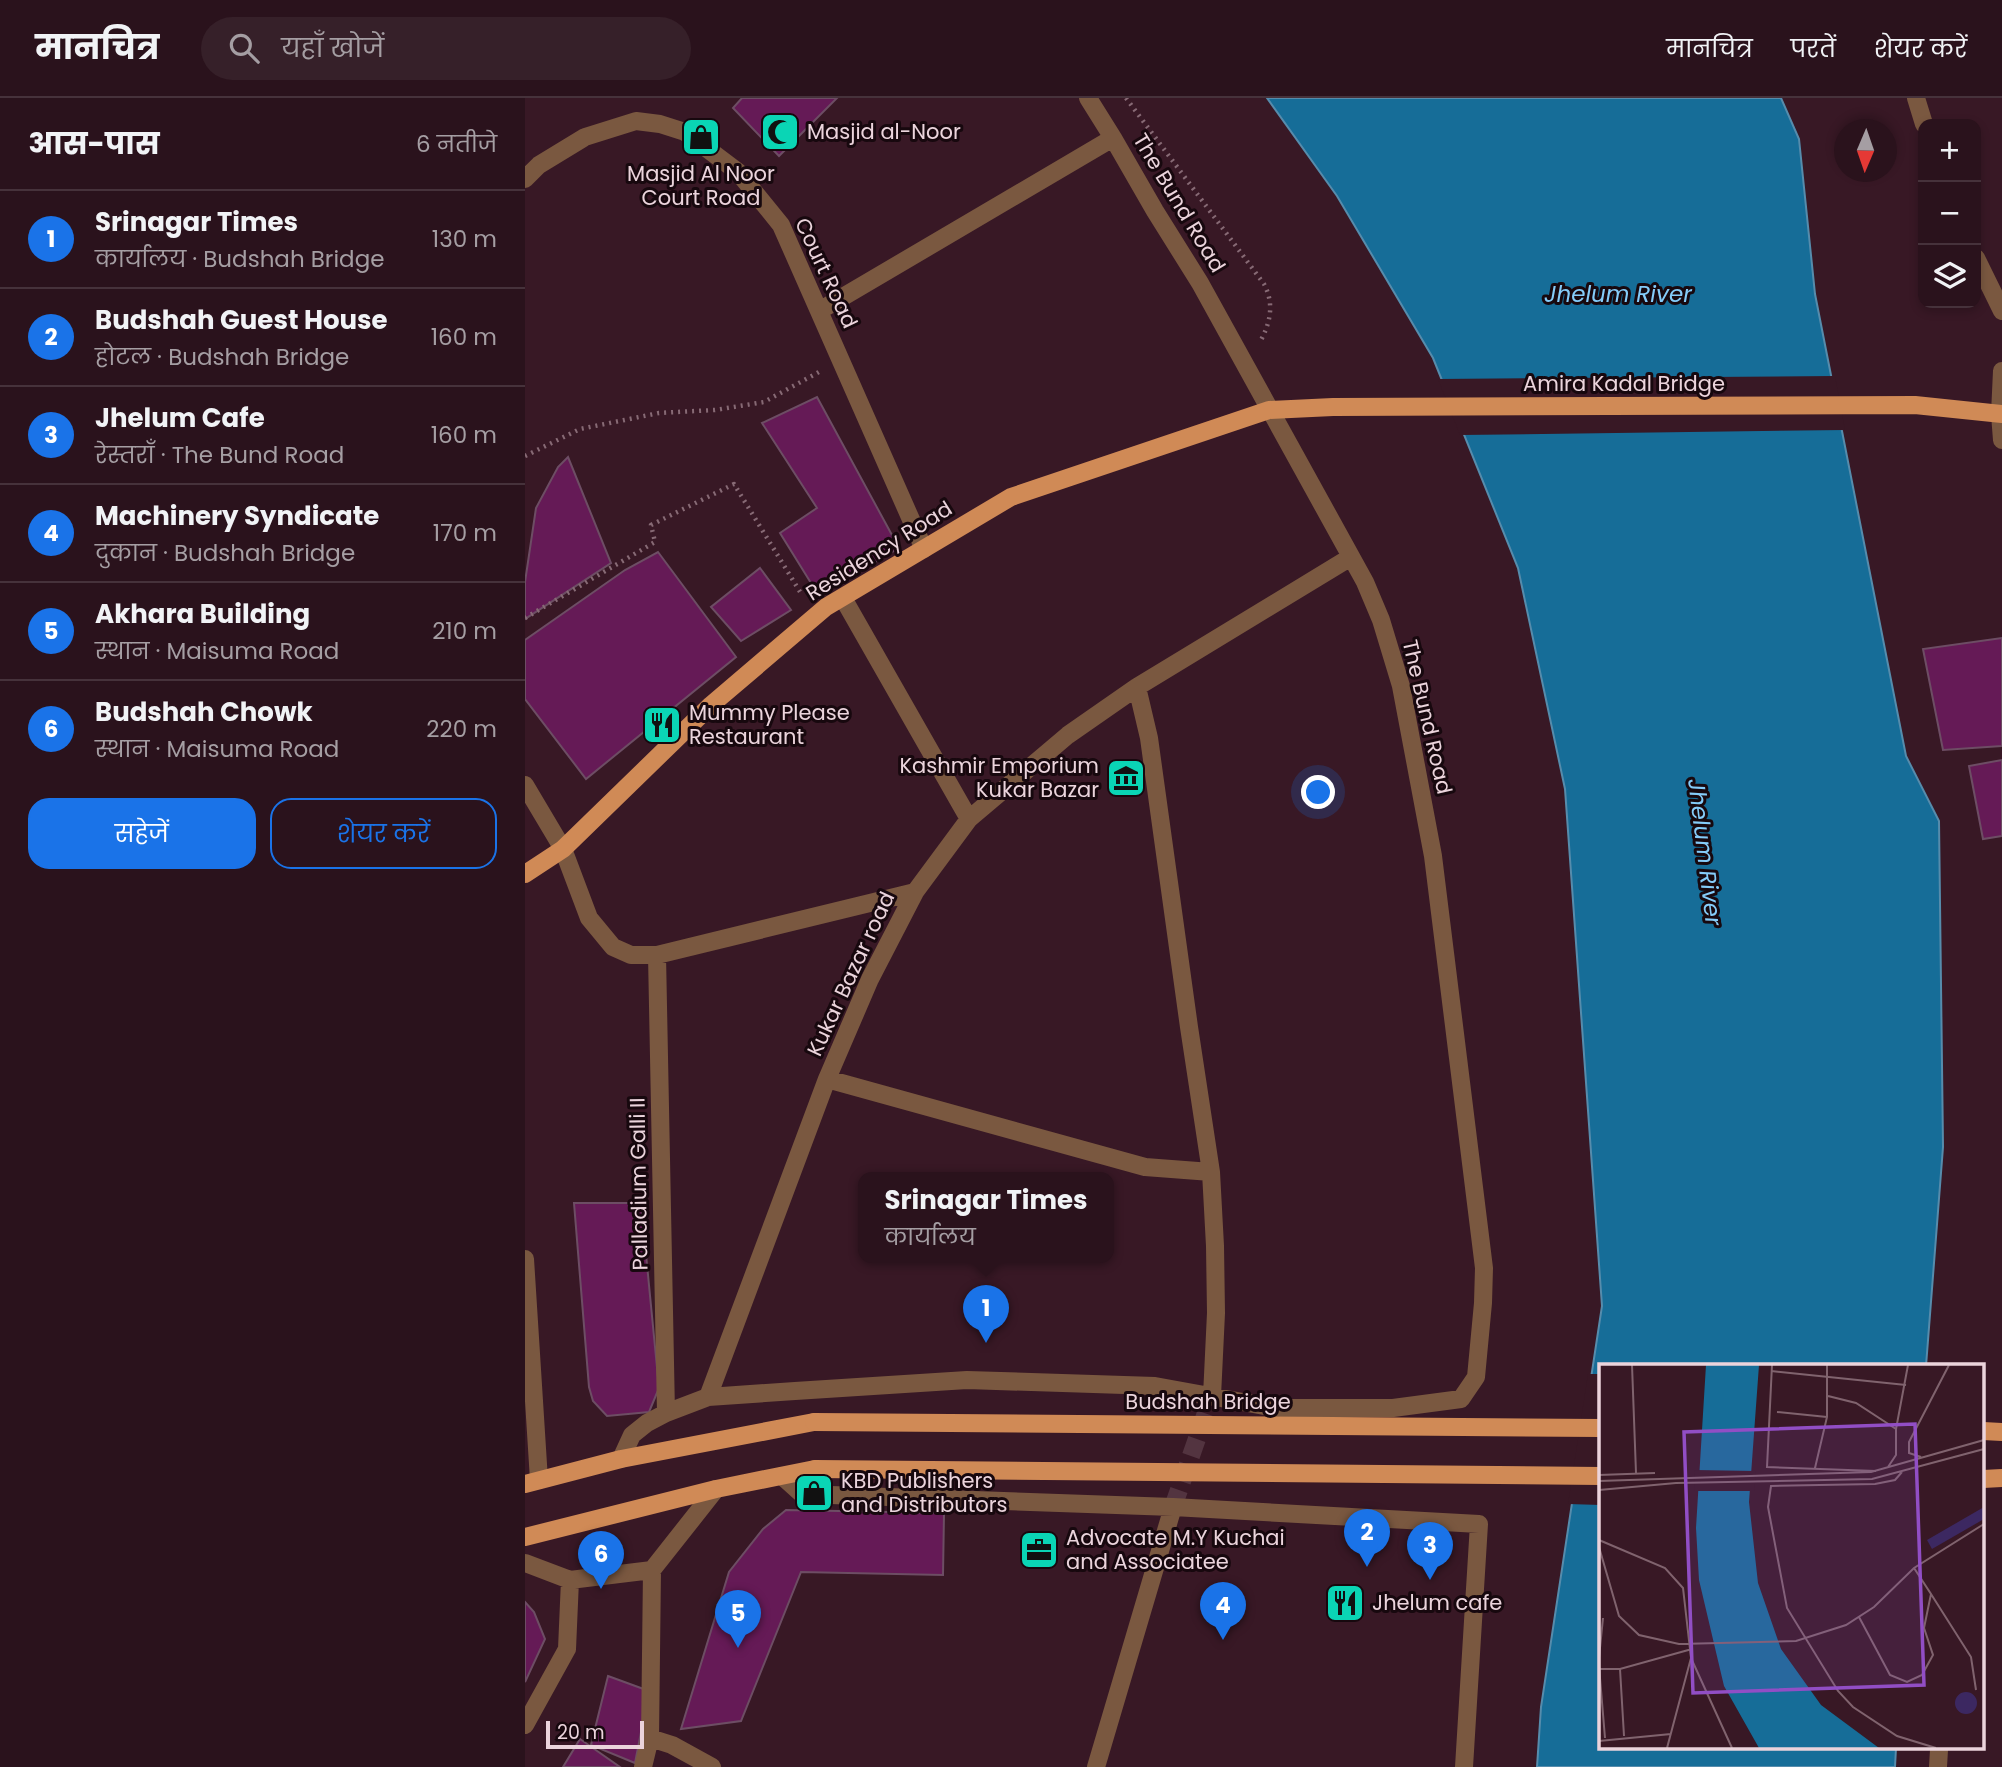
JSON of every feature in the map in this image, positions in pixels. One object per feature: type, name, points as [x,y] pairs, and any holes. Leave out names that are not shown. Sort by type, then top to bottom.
[{"type":"main road","name":"Amira Kadal Bridge","points":[[1333,407],[1915,405],[2001,414]]},
{"type":"main road","name":"Residency Road","points":[[525,874],[563,849],[711,705],[826,607],[1011,497],[1269,410],[1333,407]]},
{"type":"main road","name":"Budshah Bridge","points":[[532,1482],[621,1459],[814,1422],[1599,1428]]},
{"type":"main road","points":[[525,1537],[716,1489],[815,1469],[1599,1476]]},
{"type":"street","name":"The Bund Road","points":[[1088,98],[1201,283],[1365,582],[1381,620],[1401,686],[1433,856],[1484,1268],[1476,1377],[1461,1399],[1393,1408],[1276,1408],[1212,1396]]},
{"type":"street","points":[[1916,98],[1922,119]]},
{"type":"street","name":"Court Road","points":[[525,179],[539,166],[585,136],[636,121],[660,124],[685,132],[738,172],[781,225],[924,549]]},
{"type":"street","points":[[819,311],[1114,138]]},
{"type":"street","points":[[1981,268],[2002,311]]},
{"type":"street","points":[[2001,379],[2002,440]]},
{"type":"street","name":"Kukar Bazar road","points":[[708,1398],[827,1079],[870,979],[915,892],[969,820],[1068,735],[1137,687],[1351,557]]},
{"type":"street","points":[[843,597],[969,820]]},
{"type":"street","points":[[621,1459],[632,1435],[647,1423],[708,1398],[967,1380],[1155,1386],[1212,1396],[1216,1313],[1211,1172],[1149,738],[1137,687]]},
{"type":"street","points":[[525,785],[563,849],[589,919],[613,947],[631,955],[657,955],[915,892]]},
{"type":"street","name":"Palladium Galli II","points":[[657,955],[666,1413]]},
{"type":"street","points":[[827,1079],[1145,1167],[1211,1172]]},
{"type":"street","points":[[525,1259],[532,1482]]},
{"type":"street","points":[[782,1476],[802,1494],[1173,1507],[1479,1524],[1464,1767]]},
{"type":"street","points":[[643,1767],[650,1738],[652,1570],[716,1489]]},
{"type":"street","points":[[1096,1767],[1173,1507]]},
{"type":"street","points":[[525,1563],[570,1580],[652,1570]]},
{"type":"street","points":[[525,1726],[567,1649],[570,1580]]},
{"type":"street","points":[[650,1738],[672,1745],[712,1767]]},
{"type":"path","points":[[1126,98],[1269,293],[1271,312],[1267,329],[1247,365]]},
{"type":"path","points":[[525,456],[580,429],[659,413],[715,410],[764,402],[840,359]]},
{"type":"path","points":[[525,618],[655,542],[651,525],[734,484],[815,617]]},
{"type":"water","name":"Jhelum River","points":[[1267,98],[1781,98],[1799,139],[1815,294],[1906,756],[1939,821],[1943,1147],[1926,1364],[1599,1364],[1599,1750],[1896,1750],[1895,1767],[1537,1767],[1541,1707],[1602,1306],[1565,789],[1518,568],[1433,358],[1337,196]]},
{"type":"pier","points":[[1835,376],[1845,430],[1460,435],[1438,379]]},
{"type":"pier","points":[[1588,1374],[1599,1374],[1599,1505],[1568,1504]]},
{"type":"building","name":"Masjid al-Noor","points":[[742,98],[837,98],[779,156],[733,108]]},
{"type":"building","points":[[817,397],[899,548],[819,596],[780,533],[817,508],[762,423]]},
{"type":"building","points":[[568,457],[611,563],[525,619],[525,582],[536,508],[558,467]]},
{"type":"building","points":[[658,552],[736,657],[586,779],[525,699],[525,640],[625,570]]},
{"type":"building","points":[[760,568],[791,610],[741,641],[711,607]]},
{"type":"building","points":[[2002,638],[2002,746],[1943,750],[1923,649]]},
{"type":"building","points":[[2002,760],[2002,836],[1983,839],[1969,766]]},
{"type":"building","points":[[574,1203],[641,1203],[659,1388],[649,1412],[607,1416],[593,1401],[589,1387]]},
{"type":"building","points":[[786,1510],[944,1513],[943,1575],[801,1572],[741,1721],[681,1729],[729,1572],[763,1529]]},
{"type":"building","points":[[525,1602],[534,1612],[545,1639],[525,1682]]},
{"type":"building","points":[[608,1676],[649,1691],[635,1763],[591,1745]]},
{"type":"building","points":[[580,1739],[620,1767],[563,1767]]},
{"type":"tunnel","points":[[1173,1507],[1212,1396]]},
{"type":"place","name":"Masjid al-Noor","points":[[780,132]]},
{"type":"place","name":"Masjid Al Noor Court Road","points":[[701,137]]},
{"type":"place","name":"Mummy Please Restaurant","points":[[662,725]]},
{"type":"place","name":"Kashmir Emporium Kukar Bazar","points":[[1126,778]]},
{"type":"place","name":"Srinagar Times","points":[[986,1343]]},
{"type":"place","name":"KBD Publishers and Distributors","points":[[814,1493]]},
{"type":"place","name":"Advocate M.Y Kuchai and Associatee","points":[[1039,1550]]},
{"type":"place","name":"Budshah Guest House","points":[[1367,1567]]},
{"type":"place","name":"Jhelum Cafe","points":[[1430,1580]]},
{"type":"place","name":"Budshah Chowk","points":[[601,1589]]},
{"type":"place","name":"Jhelum cafe","points":[[1345,1603]]},
{"type":"place","name":"Machinery Syndicate","points":[[1223,1640]]},
{"type":"place","name":"Akhara Building","points":[[738,1648]]}]
